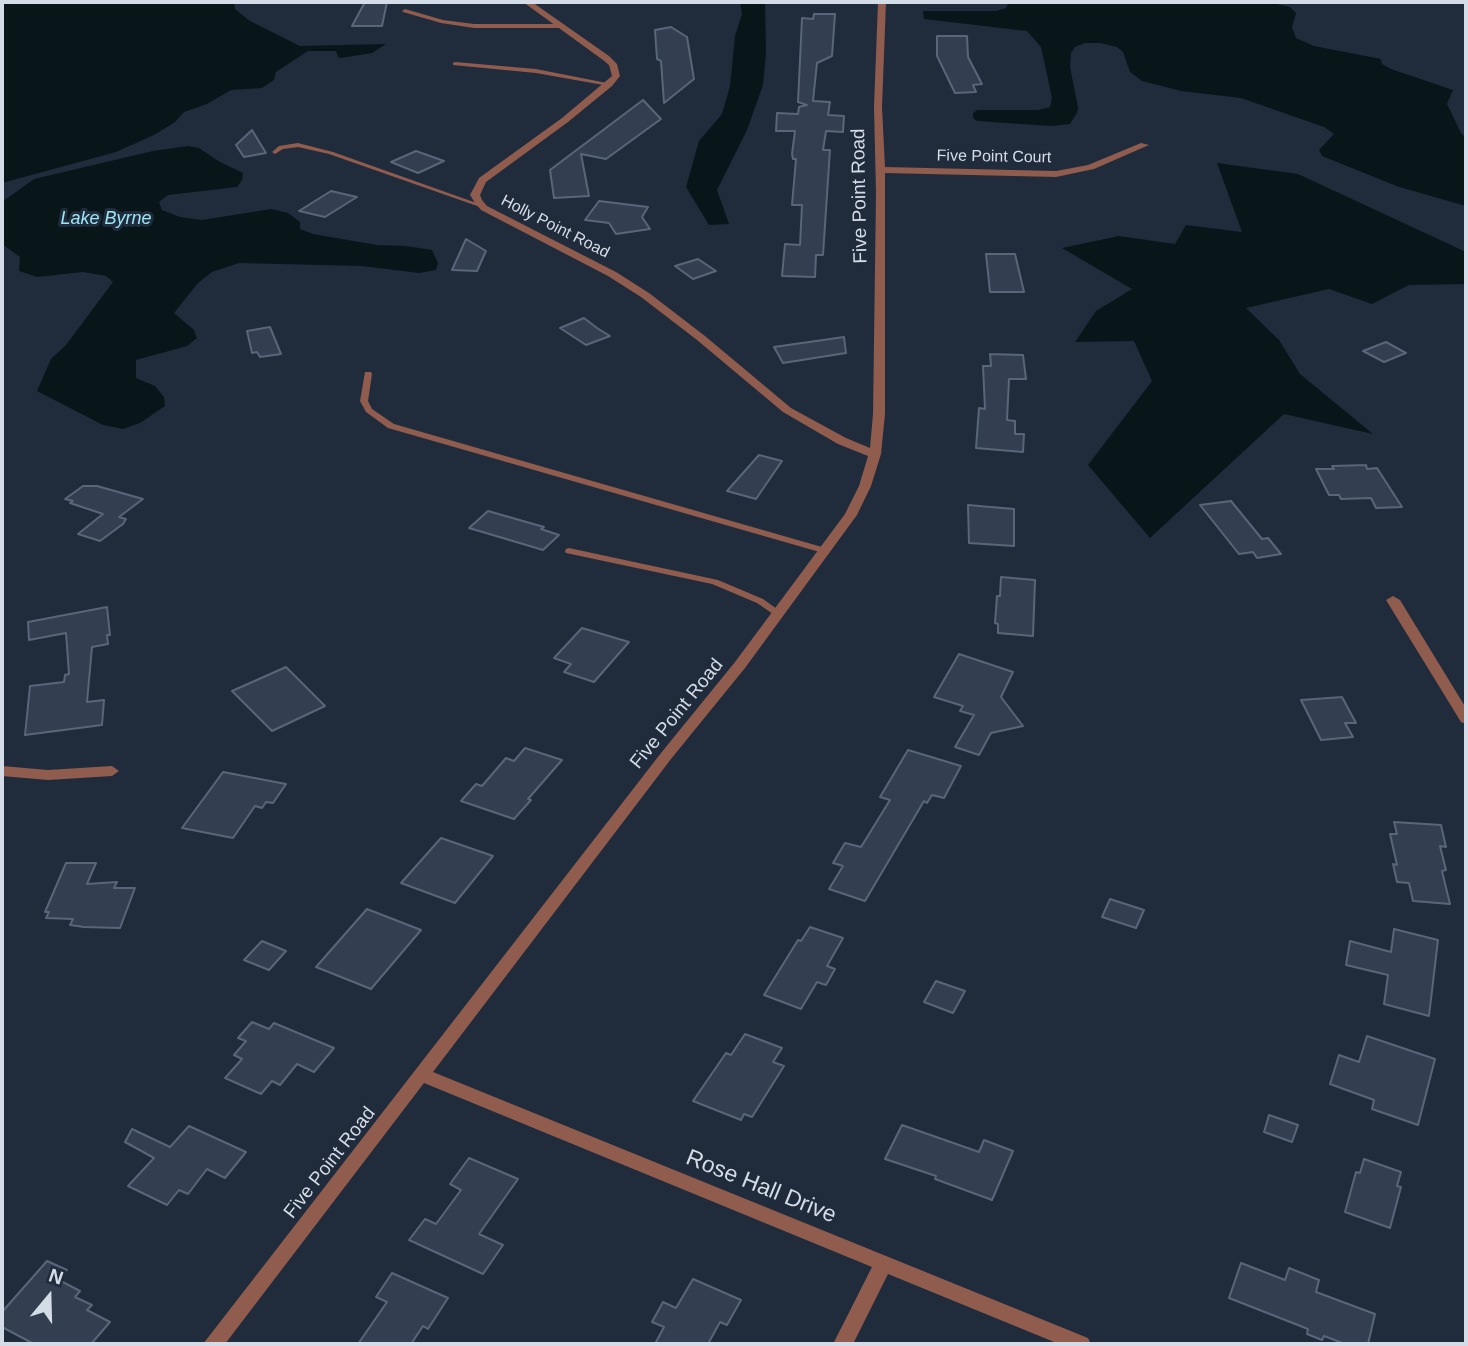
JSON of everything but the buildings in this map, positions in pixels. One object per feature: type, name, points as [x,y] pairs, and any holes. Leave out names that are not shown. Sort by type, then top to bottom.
[{"type":"street","points":[[527,2],[613,64],[616,76],[609,84]]},
{"type":"street","name":"Five Point Road","points":[[213,1344],[423,1075],[666,756],[779,614],[851,515],[865,486],[875,454],[879,414],[878,107],[882,2]]},
{"type":"street","name":"Holly Point Road","points":[[609,84],[482,180],[475,195],[482,206],[612,274],[690,329],[787,410],[832,436],[875,454]]},
{"type":"street","name":"Five Point Court","points":[[880,170],[1056,174],[1091,167],[1144,145]]},
{"type":"street","points":[[1393,600],[1466,719]]},
{"type":"street","points":[[2,771],[48,775],[113,771]]},
{"type":"street","name":"Rose Hall Drive","points":[[423,1075],[1081,1344]]},
{"type":"street","points":[[843,1344],[883,1264]]},
{"type":"lane","points":[[405,11],[443,22],[474,26],[562,26]]},
{"type":"lane","points":[[455,64],[536,71],[609,84]]},
{"type":"lane","points":[[275,152],[281,147],[298,145],[331,153],[482,206]]},
{"type":"lane","points":[[368,374],[364,401],[378,419],[391,426],[826,551]]},
{"type":"lane","points":[[569,551],[715,582],[760,601],[779,614]]},
{"type":"water","points":[[2,2],[234,2],[235,9],[250,21],[300,46],[386,44],[372,53],[341,58],[336,51],[308,51],[276,72],[274,80],[262,88],[231,90],[207,104],[184,112],[175,122],[154,135],[116,152],[2,183]]},
{"type":"water","points":[[740,2],[773,2],[765,4],[766,52],[763,85],[747,130],[717,190],[729,224],[709,225],[686,187],[699,141],[722,114],[730,86],[735,36],[742,14]]},
{"type":"water","points":[[1009,2],[1268,2],[1290,7],[1296,13],[1292,27],[1296,38],[1314,46],[1381,59],[1382,64],[1391,69],[1453,90],[1447,104],[1466,138],[1466,206],[1399,187],[1322,156],[1319,150],[1334,134],[1324,127],[1241,98],[1181,91],[1142,81],[1130,72],[1123,52],[1117,47],[1100,43],[1085,43],[1075,47],[1071,53],[1070,67],[1078,107],[1070,124],[1051,126],[977,121],[973,118],[973,113],[977,110],[1038,110],[1050,107],[1052,98],[1041,47],[1027,31],[924,19],[923,11],[996,11],[1006,8]]},
{"type":"water","name":"Lake Byrne","points":[[188,146],[199,148],[243,173],[242,180],[237,187],[168,195],[159,202],[162,210],[180,217],[202,220],[271,209],[288,213],[300,222],[300,229],[313,234],[377,245],[432,250],[438,263],[436,270],[419,273],[362,266],[239,263],[212,272],[198,283],[174,313],[194,330],[197,338],[187,346],[136,360],[136,378],[155,386],[164,397],[165,406],[140,423],[123,429],[103,425],[37,391],[51,359],[66,345],[113,282],[106,276],[83,272],[37,277],[19,271],[20,257],[2,244],[2,202],[34,179],[153,151]]},
{"type":"water","points":[[1217,163],[1298,174],[1466,252],[1466,284],[1409,285],[1372,304],[1329,289],[1246,308],[1279,340],[1300,374],[1373,434],[1284,414],[1150,538],[1088,465],[1152,381],[1134,341],[1075,342],[1096,311],[1132,289],[1062,248],[1119,236],[1175,244],[1186,225],[1242,232]]}]
